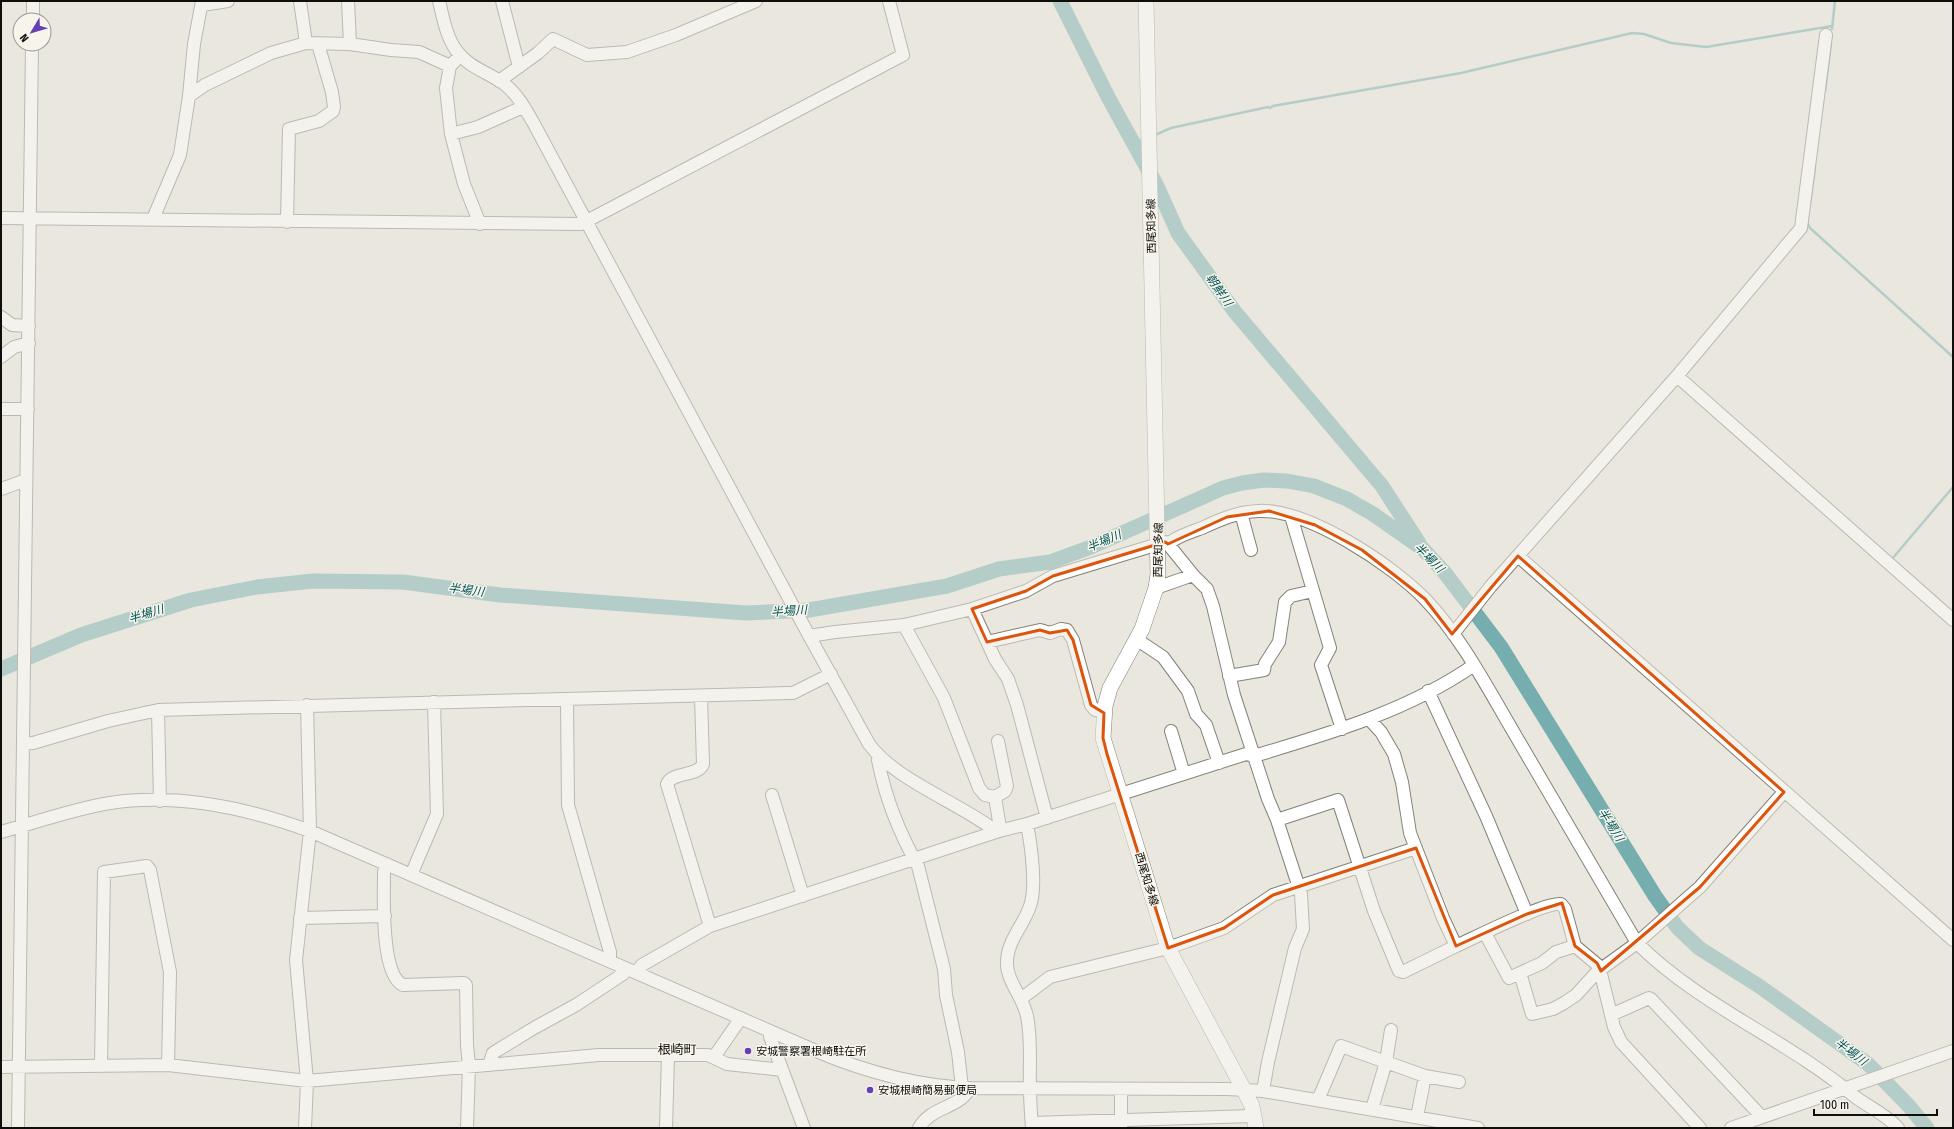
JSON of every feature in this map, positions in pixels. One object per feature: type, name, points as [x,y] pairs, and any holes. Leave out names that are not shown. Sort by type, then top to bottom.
[{"type":"main road","name":"西尾知多線","points":[[1146,1],[1158,492],[1162,540],[1156,588],[1149,610],[1136,639],[1110,688],[1104,712],[1103,738],[1168,948],[1252,1106],[1254,1122]]},
{"type":"street","points":[[33,1],[33,12]]},
{"type":"street","points":[[155,220],[155,214],[180,155],[189,96],[194,44],[202,3],[228,1]]},
{"type":"street","points":[[288,222],[289,129],[294,126],[319,121],[330,115],[334,107],[332,92],[312,43],[300,1]]},
{"type":"street","points":[[348,1],[350,44]]},
{"type":"street","points":[[439,1],[451,42],[460,56],[473,67],[499,81],[511,91],[523,106],[588,222],[864,735],[879,756],[896,770],[992,829],[999,831]]},
{"type":"street","points":[[502,1],[519,67]]},
{"type":"street","points":[[499,81],[519,67],[553,39],[587,55],[627,52],[676,35],[756,1]]},
{"type":"street","points":[[1,218],[480,224],[575,224],[588,222],[903,55],[889,1]]},
{"type":"street","points":[[1454,632],[1489,589],[1677,376],[1802,228],[1826,35]]},
{"type":"street","points":[[189,96],[205,85],[271,52],[312,43],[350,44],[391,50],[419,52],[450,66]]},
{"type":"street","points":[[18,1128],[32,52]]},
{"type":"street","points":[[460,56],[450,66],[446,88],[451,134],[464,184],[480,224]]},
{"type":"street","points":[[451,134],[490,122],[523,106]]},
{"type":"street","points":[[1,317],[12,325],[29,326]]},
{"type":"street","points":[[1,357],[14,347],[29,343]]},
{"type":"street","points":[[1677,376],[1953,620]]},
{"type":"street","points":[[1,409],[28,409]]},
{"type":"street","points":[[1,489],[26,480]]},
{"type":"street","points":[[808,633],[835,632],[904,625],[972,609],[1026,591],[1053,576],[1241,513],[1269,511],[1291,516],[1315,525],[1339,537],[1381,564],[1424,599],[1454,632],[1639,941],[1649,955],[1690,987],[1848,1087],[1898,1128]]},
{"type":"street","points":[[1241,513],[1251,550]]},
{"type":"street","points":[[1291,516],[1330,648],[1321,665],[1342,730]]},
{"type":"street","points":[[1162,540],[1207,589],[1213,606],[1229,676],[1254,756],[1299,887],[1303,929],[1295,948],[1268,1062],[1263,1091]]},
{"type":"street","points":[[1518,556],[1953,940]]},
{"type":"street","points":[[1156,588],[1193,575]]},
{"type":"street","points":[[1229,676],[1264,670],[1265,664],[1279,642],[1280,627],[1285,602],[1291,596],[1314,591]]},
{"type":"street","points":[[972,609],[995,659],[1008,679],[1017,705],[1047,818]]},
{"type":"street","points":[[904,625],[944,698],[979,788],[985,795],[995,797],[1005,791],[1007,786],[998,741]]},
{"type":"street","points":[[987,642],[1040,630],[1050,633],[1061,629],[1067,630],[1073,640],[1091,705],[1095,710],[1104,712]]},
{"type":"street","points":[[1136,639],[1163,656],[1188,691],[1196,714],[1206,725],[1219,763]]},
{"type":"street","points":[[489,1065],[493,1053],[576,1005],[623,974],[642,965],[710,926],[915,860],[999,831],[1027,824],[1121,795],[1246,754],[1254,756],[1342,730],[1369,719],[1455,678],[1474,665]]},
{"type":"street","points":[[23,744],[33,743],[95,725],[158,710],[307,705],[567,700],[793,692],[831,674]]},
{"type":"street","points":[[1428,691],[1486,816],[1527,914]]},
{"type":"street","points":[[701,696],[704,764],[699,769],[670,780],[667,784],[710,926]]},
{"type":"street","points":[[567,700],[568,805],[610,952],[610,961]]},
{"type":"street","points":[[411,875],[437,814],[434,702]]},
{"type":"street","points":[[305,1128],[307,1081],[296,967],[310,831],[307,705]]},
{"type":"street","points":[[158,710],[160,801]]},
{"type":"street","points":[[1369,719],[1381,732],[1394,754],[1402,782],[1408,825],[1443,918],[1456,946]]},
{"type":"street","points":[[1170,731],[1184,774]]},
{"type":"street","points":[[879,756],[878,760],[885,790],[918,866],[944,969],[946,994],[966,1088],[961,1100],[930,1116],[919,1128]]},
{"type":"street","points":[[1520,973],[1532,1014],[1552,1009],[1564,1003],[1576,994],[1600,970],[1639,941],[1700,886],[1784,792]]},
{"type":"street","points":[[772,795],[804,896]]},
{"type":"street","points":[[995,797],[1000,828],[999,831]]},
{"type":"street","points":[[1277,820],[1338,800],[1374,911],[1399,971],[1403,972],[1527,914],[1555,904],[1561,904],[1565,909],[1575,946],[1578,950],[1597,963],[1614,1027],[1626,1048],[1700,1128]]},
{"type":"street","points":[[1,832],[104,804],[160,801],[206,804],[244,810],[310,831],[770,1031],[845,1062],[898,1079],[938,1086],[966,1088],[1263,1091],[1478,1128]]},
{"type":"street","points":[[1027,824],[1032,863],[1032,898],[1030,907],[1010,948],[1007,964],[1010,976],[1022,998],[1027,1014],[1030,1038],[1032,1125],[1121,1125],[1254,1122]]},
{"type":"street","points":[[1022,998],[1050,977],[1168,948],[1224,928],[1273,895],[1416,848]]},
{"type":"street","points":[[387,864],[384,872],[386,947],[397,981],[403,985],[464,983],[466,985],[467,1045],[469,1066],[467,1128]]},
{"type":"street","points":[[101,1066],[104,872],[147,866],[150,870],[170,972],[168,1065]]},
{"type":"street","points":[[300,918],[385,916]]},
{"type":"street","points":[[1485,933],[1509,978],[1542,963],[1556,952],[1575,946]]},
{"type":"street","points":[[1611,1015],[1648,998],[1652,999],[1762,1117]]},
{"type":"street","points":[[714,1057],[741,1018]]},
{"type":"street","points":[[1372,1109],[1386,1062],[1391,1030]]},
{"type":"street","points":[[770,1031],[770,1037],[804,1128]]},
{"type":"street","points":[[1318,1100],[1341,1046],[1425,1076],[1459,1082]]},
{"type":"street","points":[[1731,1128],[1953,1051]]},
{"type":"street","points":[[1,1067],[168,1065],[307,1081],[599,1055],[708,1056],[714,1057],[727,1064],[782,1070]]},
{"type":"street","points":[[666,1128],[668,1056]]},
{"type":"street","points":[[1417,1117],[1425,1076]]},
{"type":"street","points":[[1121,1089],[1121,1125]]},
{"type":"highlighted area","points":[[1269,511],[1315,525],[1362,550],[1425,599],[1452,634],[1518,556],[1784,792],[1700,887],[1601,971],[1597,963],[1575,946],[1562,903],[1527,914],[1456,946],[1416,848],[1273,895],[1224,928],[1168,948],[1107,754],[1103,738],[1104,713],[1091,705],[1073,640],[1067,630],[1050,633],[1040,630],[987,642],[972,609],[1026,591],[1053,576],[1165,542],[1168,544],[1227,517]]},
{"type":"waterway","name":"朝鮮川","points":[[1060,1],[1108,97],[1157,186],[1178,233],[1235,312],[1382,486],[1419,543]]},
{"type":"waterway","points":[[1832,29],[1835,1]]},
{"type":"waterway","points":[[1155,135],[1171,128],[1268,107],[1270,108],[1273,106],[1461,73],[1632,33],[1644,34],[1671,43],[1706,47],[1832,26]]},
{"type":"waterway","points":[[1825,91],[1831,42]]},
{"type":"waterway","points":[[1133,143],[1144,139]]},
{"type":"waterway","points":[[1810,204],[1815,167]]},
{"type":"waterway","points":[[1807,222],[1810,228],[1953,357]]},
{"type":"waterway","name":"半場川","points":[[1,669],[81,635],[191,600],[257,587],[313,581],[403,582],[500,595],[746,613],[809,610],[947,586],[999,569],[1050,562],[1091,547],[1223,488],[1242,483],[1264,480],[1287,481],[1314,486],[1347,499],[1373,514],[1423,549],[1445,573],[1501,647],[1655,896],[1677,927],[1699,948],[1759,986],[1868,1064],[1908,1105],[1927,1128]]},
{"type":"waterway","points":[[1892,559],[1953,487]]},
{"type":"place","name":"安城警察署根崎駐在所","points":[[748,1051]]},
{"type":"place","name":"安城根崎簡易郵便局","points":[[870,1090]]},
{"type":"district","name":"根崎町","points":[[677,1049]]}]
